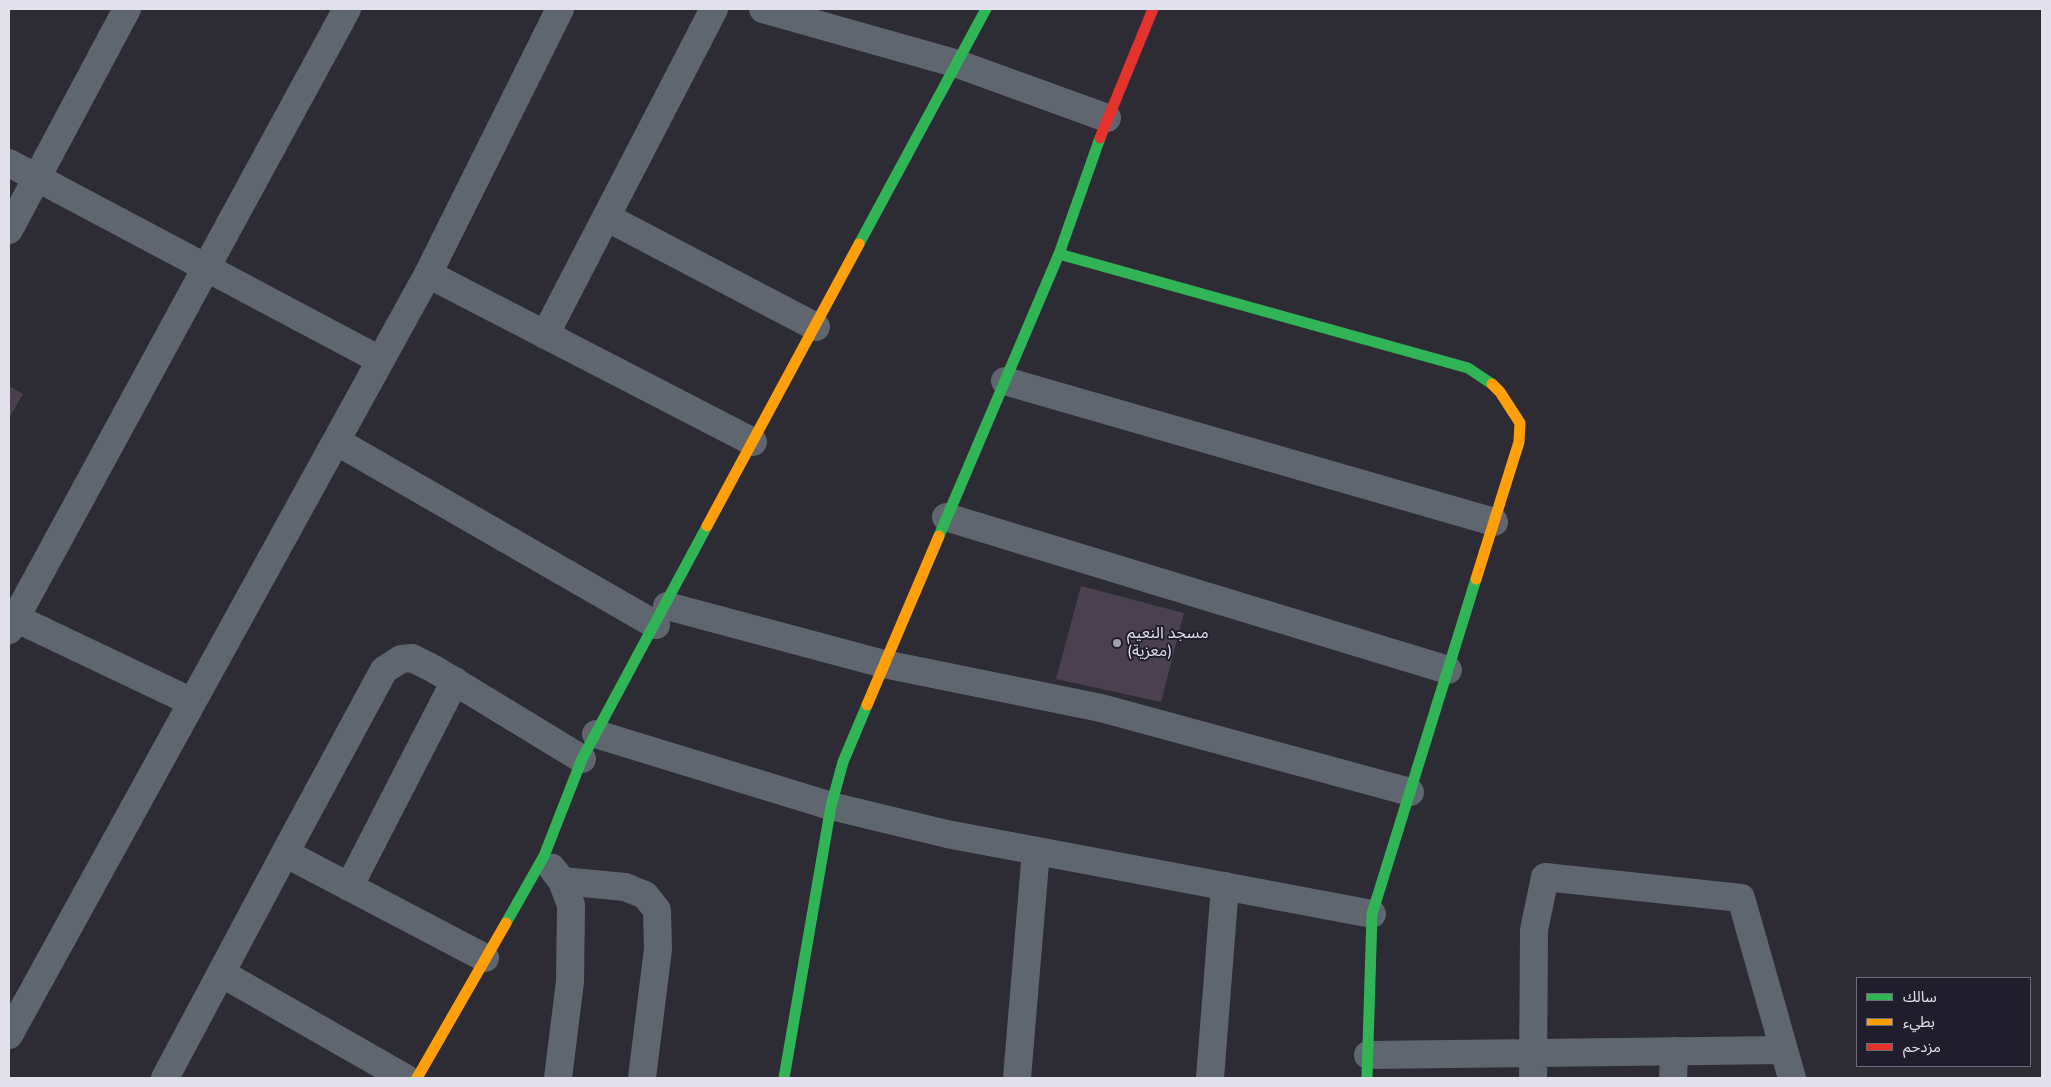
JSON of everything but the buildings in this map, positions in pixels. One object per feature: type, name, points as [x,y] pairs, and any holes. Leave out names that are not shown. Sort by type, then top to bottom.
[{"type":"street","points":[[9,230],[127,9]]},
{"type":"street","points":[[192,702],[11,621],[207,268],[347,9]]},
{"type":"street","points":[[9,1035],[428,274],[560,9]]},
{"type":"street","points":[[545,334],[714,9]]},
{"type":"street","points":[[763,9],[958,64],[1107,118]]},
{"type":"street","points":[[417,1078],[544,856],[582,759],[662,615],[986,9]]},
{"type":"street","points":[[784,1078],[830,806],[843,762],[1059,254],[1107,118],[1153,9]]},
{"type":"street","points":[[9,162],[380,360]]},
{"type":"street","points":[[606,217],[816,327]]},
{"type":"street","points":[[1059,254],[1468,368],[1485,378],[1500,392],[1520,423],[1519,442],[1372,914],[1368,1067],[1533,1066],[1674,1051],[1784,1050]]},
{"type":"street","points":[[428,274],[754,442]]},
{"type":"street","points":[[1005,380],[1494,522]]},
{"type":"street","points":[[336,440],[662,615],[884,664],[1101,708],[1410,792]]},
{"type":"street","points":[[946,516],[1448,670]]},
{"type":"street","points":[[165,1078],[384,670],[401,659],[412,658],[455,681],[582,759]]},
{"type":"street","points":[[349,887],[455,681]]},
{"type":"street","points":[[596,734],[830,806],[947,834],[1372,914]]},
{"type":"street","points":[[1017,1078],[1036,851]]},
{"type":"street","points":[[285,853],[485,958]]},
{"type":"street","points":[[544,856],[562,881],[571,906],[570,982],[558,1078]]},
{"type":"street","points":[[1533,1066],[1534,930],[1544,877],[1741,898],[1792,1078]]},
{"type":"street","points":[[562,881],[626,887],[645,895],[657,910],[658,949],[642,1078]]},
{"type":"street","points":[[1210,1078],[1225,886]]},
{"type":"street","points":[[221,973],[405,1078]]},
{"type":"street","points":[[1673,1078],[1674,1051]]},
{"type":"traffic: fast","points":[[859,244],[986,9]]},
{"type":"traffic: fast","points":[[939,536],[1059,254],[1100,138]]},
{"type":"traffic: fast","points":[[1059,254],[1468,368],[1492,384]]},
{"type":"traffic: fast","points":[[506,923],[544,856],[582,759],[707,526]]},
{"type":"traffic: fast","points":[[1367,1078],[1372,914],[1476,579]]},
{"type":"traffic: fast","points":[[784,1078],[831,806],[843,762],[867,705]]},
{"type":"traffic: slow","points":[[707,526],[859,244]]},
{"type":"traffic: slow","points":[[1476,579],[1519,442],[1520,423],[1500,392],[1492,384]]},
{"type":"traffic: slow","points":[[867,705],[939,536]]},
{"type":"traffic: slow","points":[[417,1078],[506,923]]},
{"type":"traffic: jam","points":[[1100,138],[1153,9]]},
{"type":"place","name":"مسجد النعيم (معزية)","points":[[1117,643]]}]
